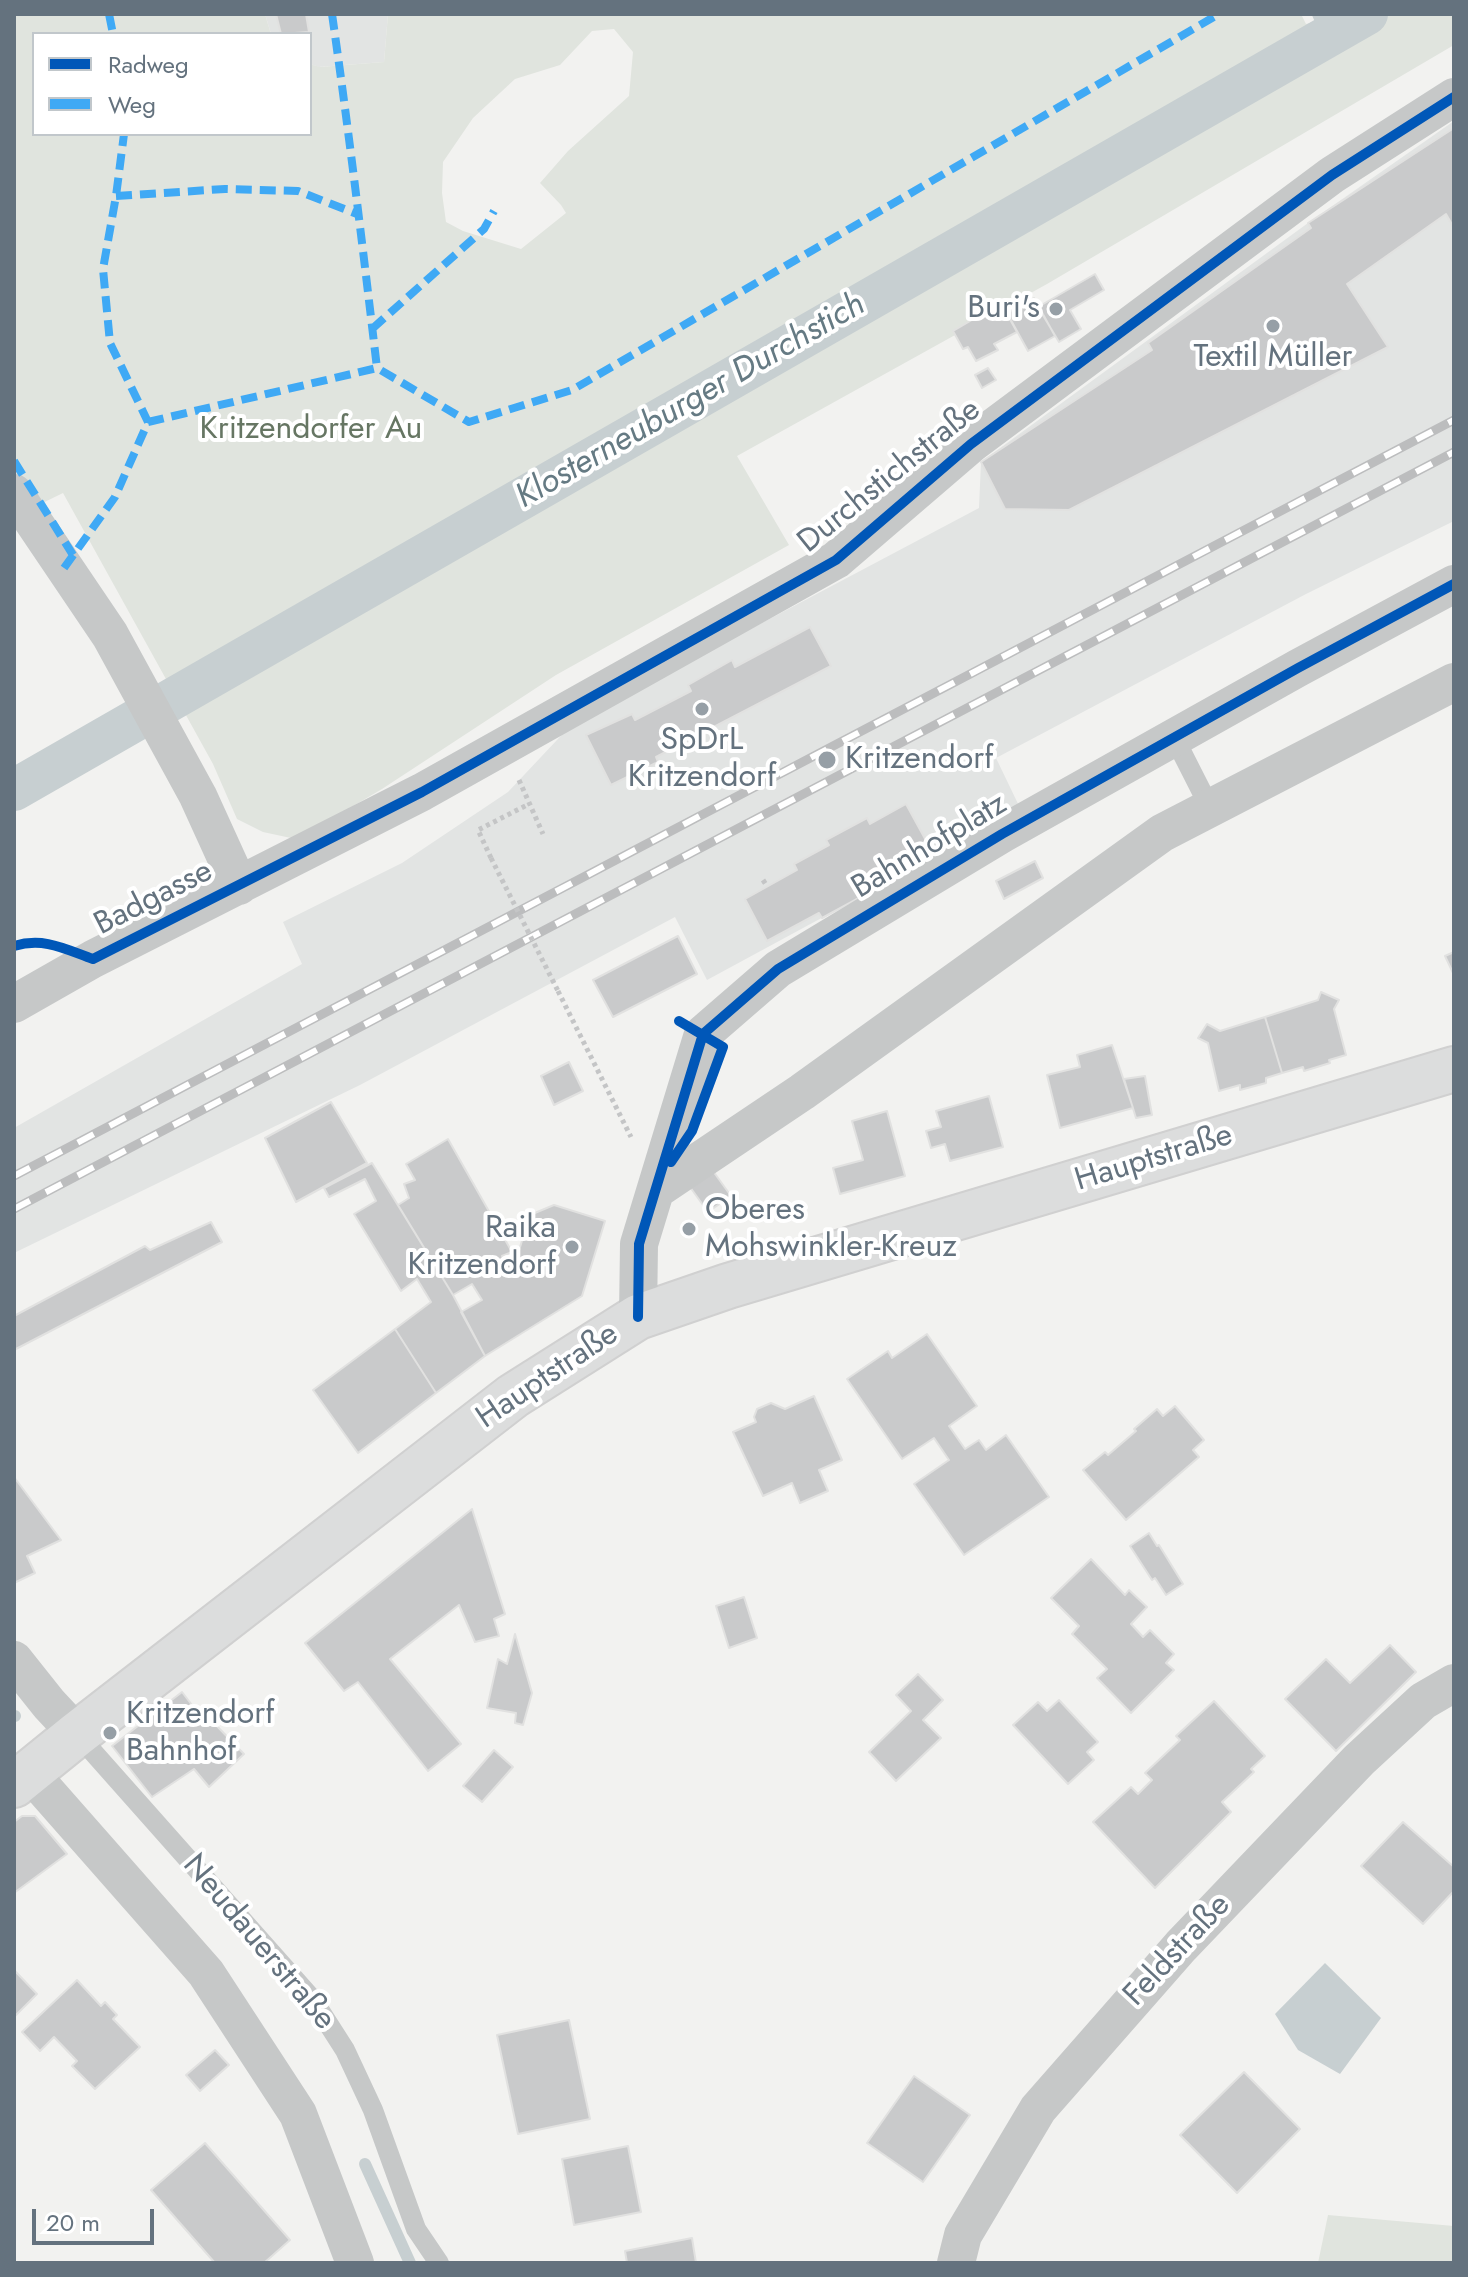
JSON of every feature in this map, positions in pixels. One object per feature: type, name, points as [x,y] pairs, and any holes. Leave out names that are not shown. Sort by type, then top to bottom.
[{"type":"main road","name":"Hauptstraße","points":[[22,1779],[513,1396],[638,1317],[728,1286],[1454,1069]]},
{"type":"street","name":"Durchstichstraße","points":[[239,886],[422,792],[836,560],[971,444],[1332,175],[1454,97]]},
{"type":"street","name":"Badgasse","points":[[14,1004],[93,959],[239,886],[198,796],[110,635],[18,508]]},
{"type":"street","name":"Bahnhofplatz","points":[[638,1317],[639,1244],[703,1034],[778,969],[1002,834],[1454,584]]},
{"type":"street","points":[[656,1190],[802,1092],[1162,833],[1454,682]]},
{"type":"street","points":[[14,1660],[77,1734]]},
{"type":"street","name":"Feldstraße","points":[[956,2263],[963,2235],[1038,2109],[1181,1946],[1359,1760],[1423,1701],[1454,1683]]},
{"type":"street","name":"Neudauerstraße","points":[[22,1779],[206,1973],[298,2114],[355,2263]]},
{"type":"lane","points":[[1174,737],[1210,808]]},
{"type":"lane","name":"Neudauerstraße","points":[[77,1734],[313,2000],[345,2050],[373,2110],[416,2229],[439,2263]]},
{"type":"path","points":[[529,804],[478,830],[656,1190]]},
{"type":"shaded area","points":[[265,14],[388,14],[384,62],[319,67],[312,65],[312,32],[270,32]]},
{"type":"shaded area","points":[[1454,121],[1454,521],[1306,594],[996,758],[1021,810],[707,980],[675,917],[360,1085],[14,1253],[14,1128],[302,964],[283,922],[402,863],[508,792],[573,723],[979,508],[981,462],[1308,223]]},
{"type":"shaded area","points":[[1325,1963],[1381,2018],[1340,2074],[1298,2050],[1275,2014]]},
{"type":"green space","name":"Kritzendorfer Au","points":[[14,14],[265,14],[270,32],[32,32],[32,136],[312,136],[312,65],[320,67],[384,62],[388,14],[1301,14],[1306,24],[1321,20],[1323,14],[1454,14],[1454,45],[1047,284],[737,456],[789,545],[556,675],[382,789],[314,829],[291,838],[263,832],[237,819],[213,764],[63,493],[14,517]],"holes":[[[614,29],[633,52],[629,96],[568,151],[540,183],[566,213],[521,249],[463,231],[446,222],[442,193],[443,162],[473,118],[515,79],[560,65],[592,31]]]},
{"type":"green space","points":[[1328,2215],[1454,2226],[1454,2263],[1318,2263]]},
{"type":"building","points":[[276,14],[306,14],[309,32],[280,32]]},
{"type":"building","name":"Textil Müller","points":[[1454,128],[1454,228],[1446,214],[1347,284],[1388,347],[1069,510],[1005,509],[981,462],[1152,350],[1148,343],[1311,228],[1308,223]]},
{"type":"building","name":"Buri's","points":[[1095,274],[1104,290],[1070,310],[1081,329],[1059,342],[1038,307]]},
{"type":"building","points":[[1034,298],[1055,336],[1028,351],[1007,313]]},
{"type":"building","points":[[1001,303],[1017,332],[994,344],[998,350],[976,361],[968,347],[963,349],[953,331]]},
{"type":"building","points":[[988,368],[996,380],[982,388],[975,375]]},
{"type":"building","name":"SpDrL Kritzendorf","points":[[810,627],[831,666],[656,757],[658,762],[611,785],[586,735],[632,714],[635,720],[691,691],[688,685],[732,660],[735,667]]},
{"type":"building","points":[[906,804],[935,857],[861,905],[857,899],[822,918],[819,913],[767,941],[745,899],[797,870],[794,864],[829,845],[826,840],[867,818],[870,824]]},
{"type":"building","points":[[1035,861],[1043,878],[1004,899],[996,881]]},
{"type":"building","points":[[678,936],[697,974],[613,1017],[593,980]]},
{"type":"building","points":[[1454,952],[1454,975],[1445,956]]},
{"type":"building","points":[[1321,992],[1339,1000],[1334,1009],[1346,1055],[1304,1071],[1303,1067],[1282,1073],[1265,1017],[1318,1000]]},
{"type":"building","points":[[1265,1017],[1282,1073],[1266,1078],[1266,1083],[1240,1090],[1240,1085],[1219,1091],[1208,1043],[1198,1038],[1207,1024],[1220,1031]]},
{"type":"building","points":[[1112,1045],[1133,1108],[1060,1128],[1047,1075],[1080,1067],[1077,1055]]},
{"type":"building","points":[[569,1062],[583,1091],[554,1105],[541,1076]]},
{"type":"building","points":[[1145,1076],[1152,1115],[1136,1118],[1124,1079]]},
{"type":"building","points":[[989,1096],[1003,1147],[950,1161],[945,1144],[931,1148],[926,1131],[941,1127],[936,1111]]},
{"type":"building","points":[[331,1102],[367,1163],[296,1202],[265,1138]]},
{"type":"building","points":[[887,1111],[905,1176],[840,1194],[833,1168],[863,1160],[852,1121]]},
{"type":"building","points":[[448,1139],[512,1252],[502,1256],[507,1265],[516,1260],[530,1215],[554,1205],[605,1221],[582,1296],[485,1356],[461,1312],[482,1300],[472,1284],[453,1295],[398,1205],[409,1198],[404,1184],[415,1180],[406,1164]]},
{"type":"building","points":[[372,1163],[453,1295],[485,1356],[436,1393],[395,1329],[431,1302],[417,1279],[401,1291],[354,1214],[376,1201],[365,1179],[329,1197],[324,1188]]},
{"type":"building","points":[[713,1171],[731,1196],[708,1212],[690,1187]]},
{"type":"building","points":[[211,1222],[222,1242],[14,1350],[14,1316],[145,1246],[150,1250]]},
{"type":"building","points":[[395,1329],[436,1393],[358,1453],[313,1390]]},
{"type":"building","points":[[927,1334],[977,1406],[949,1426],[965,1449],[979,1440],[986,1450],[1006,1435],[1049,1497],[964,1555],[914,1484],[949,1460],[934,1438],[902,1459],[847,1379],[888,1351],[892,1358]]},
{"type":"building","points":[[814,1396],[842,1460],[819,1470],[828,1491],[800,1503],[792,1483],[763,1496],[733,1432],[756,1422],[757,1409],[771,1403],[785,1409]]},
{"type":"building","points":[[1175,1406],[1204,1440],[1193,1450],[1199,1457],[1126,1520],[1083,1470],[1105,1452],[1108,1455],[1157,1409],[1163,1416]]},
{"type":"building","points":[[14,1477],[61,1540],[27,1556],[35,1573],[14,1583]]},
{"type":"building","points":[[472,1509],[505,1614],[494,1619],[499,1636],[475,1642],[459,1605],[390,1659],[461,1744],[428,1771],[358,1682],[344,1691],[305,1643]]},
{"type":"building","points":[[1149,1533],[1183,1584],[1166,1595],[1155,1578],[1152,1580],[1130,1546]]},
{"type":"building","points":[[1091,1559],[1125,1595],[1129,1590],[1147,1607],[1131,1624],[1143,1637],[1150,1630],[1174,1654],[1166,1663],[1174,1670],[1131,1713],[1097,1678],[1107,1669],[1072,1634],[1079,1626],[1051,1598]]},
{"type":"building","points":[[744,1597],[757,1638],[729,1648],[716,1606]]},
{"type":"building","points":[[515,1634],[532,1693],[523,1725],[515,1723],[516,1713],[487,1708],[498,1659],[507,1664]]},
{"type":"building","points":[[1390,1645],[1416,1672],[1336,1751],[1285,1699],[1326,1659],[1350,1683]]},
{"type":"building","points":[[918,1674],[943,1700],[923,1720],[941,1738],[896,1781],[869,1752],[911,1711],[896,1695]]},
{"type":"building","points":[[182,1692],[205,1722],[210,1719],[244,1754],[209,1787],[194,1769],[152,1797],[112,1746]]},
{"type":"building","points":[[1059,1700],[1098,1742],[1087,1752],[1094,1760],[1068,1784],[1013,1725],[1038,1702],[1047,1711]]},
{"type":"building","points":[[1214,1701],[1265,1756],[1251,1769],[1254,1772],[1222,1802],[1231,1812],[1155,1888],[1093,1822],[1131,1787],[1138,1794],[1152,1780],[1145,1773],[1180,1740],[1176,1736]]},
{"type":"building","points":[[494,1750],[513,1767],[482,1802],[463,1786]]},
{"type":"building","points":[[22,1816],[35,1816],[67,1854],[14,1893],[14,1822]]},
{"type":"building","points":[[1403,1822],[1454,1867],[1454,1891],[1423,1924],[1361,1866]]},
{"type":"building","points":[[14,1970],[37,1994],[14,2017]]},
{"type":"building","points":[[77,1980],[101,2006],[105,2002],[117,2015],[113,2019],[140,2047],[95,2089],[72,2066],[77,2061],[54,2037],[40,2051],[22,2032]]},
{"type":"building","points":[[569,2020],[590,2119],[518,2134],[497,2035]]},
{"type":"building","points":[[215,2050],[229,2065],[200,2091],[186,2075]]},
{"type":"building","points":[[1244,2072],[1300,2129],[1237,2193],[1180,2135]]},
{"type":"building","points":[[914,2076],[970,2115],[923,2182],[867,2143]]},
{"type":"building","points":[[205,2143],[290,2240],[264,2263],[215,2263],[151,2190]]},
{"type":"building","points":[[628,2146],[641,2212],[574,2225],[562,2159]]},
{"type":"building","points":[[692,2238],[696,2263],[627,2263],[625,2251]]},
{"type":"waterway","points":[[1318,14],[1328,36]]},
{"type":"waterway","name":"Klosterneuburger Durchstich","points":[[14,790],[1367,14]]},
{"type":"waterway","points":[[365,2164],[410,2263]]},
{"type":"railway","points":[[14,1176],[1454,420]]},
{"type":"railway","points":[[14,1209],[1454,452]]},
{"type":"marked path","points":[[109,14],[113,32]]},
{"type":"marked path","points":[[332,14],[377,368]]},
{"type":"marked path","points":[[148,422],[377,368],[469,422],[572,390],[1219,14]]},
{"type":"marked path","points":[[64,568],[115,497],[148,422],[110,343],[103,269],[124,136]]},
{"type":"marked path","points":[[116,196],[225,189],[298,191],[357,214]]},
{"type":"marked path","points":[[372,329],[484,229],[494,211]]},
{"type":"marked path","points":[[14,461],[73,555]]},
{"type":"cycle path","points":[[14,946],[45,944],[93,959],[422,792],[836,560],[971,444],[1332,175],[1454,97]]},
{"type":"cycle path","points":[[638,1317],[639,1244],[703,1034],[778,969],[1002,834],[1454,584]]},
{"type":"cycle path","points":[[671,1162],[692,1131],[723,1047],[679,1021]]},
{"type":"place","name":"Buri's","points":[[1056,309]]},
{"type":"place","name":"Textil Müller","points":[[1273,326]]},
{"type":"place","name":"SpDrL Kritzendorf","points":[[702,709]]},
{"type":"place","name":"Kritzendorf","points":[[827,760]]},
{"type":"place","name":"Oberes Mohswinkler-Kreuz","points":[[689,1229]]},
{"type":"place","name":"Raika Kritzendorf","points":[[572,1247]]},
{"type":"place","name":"Kritzendorf Bahnhof","points":[[110,1733]]}]
